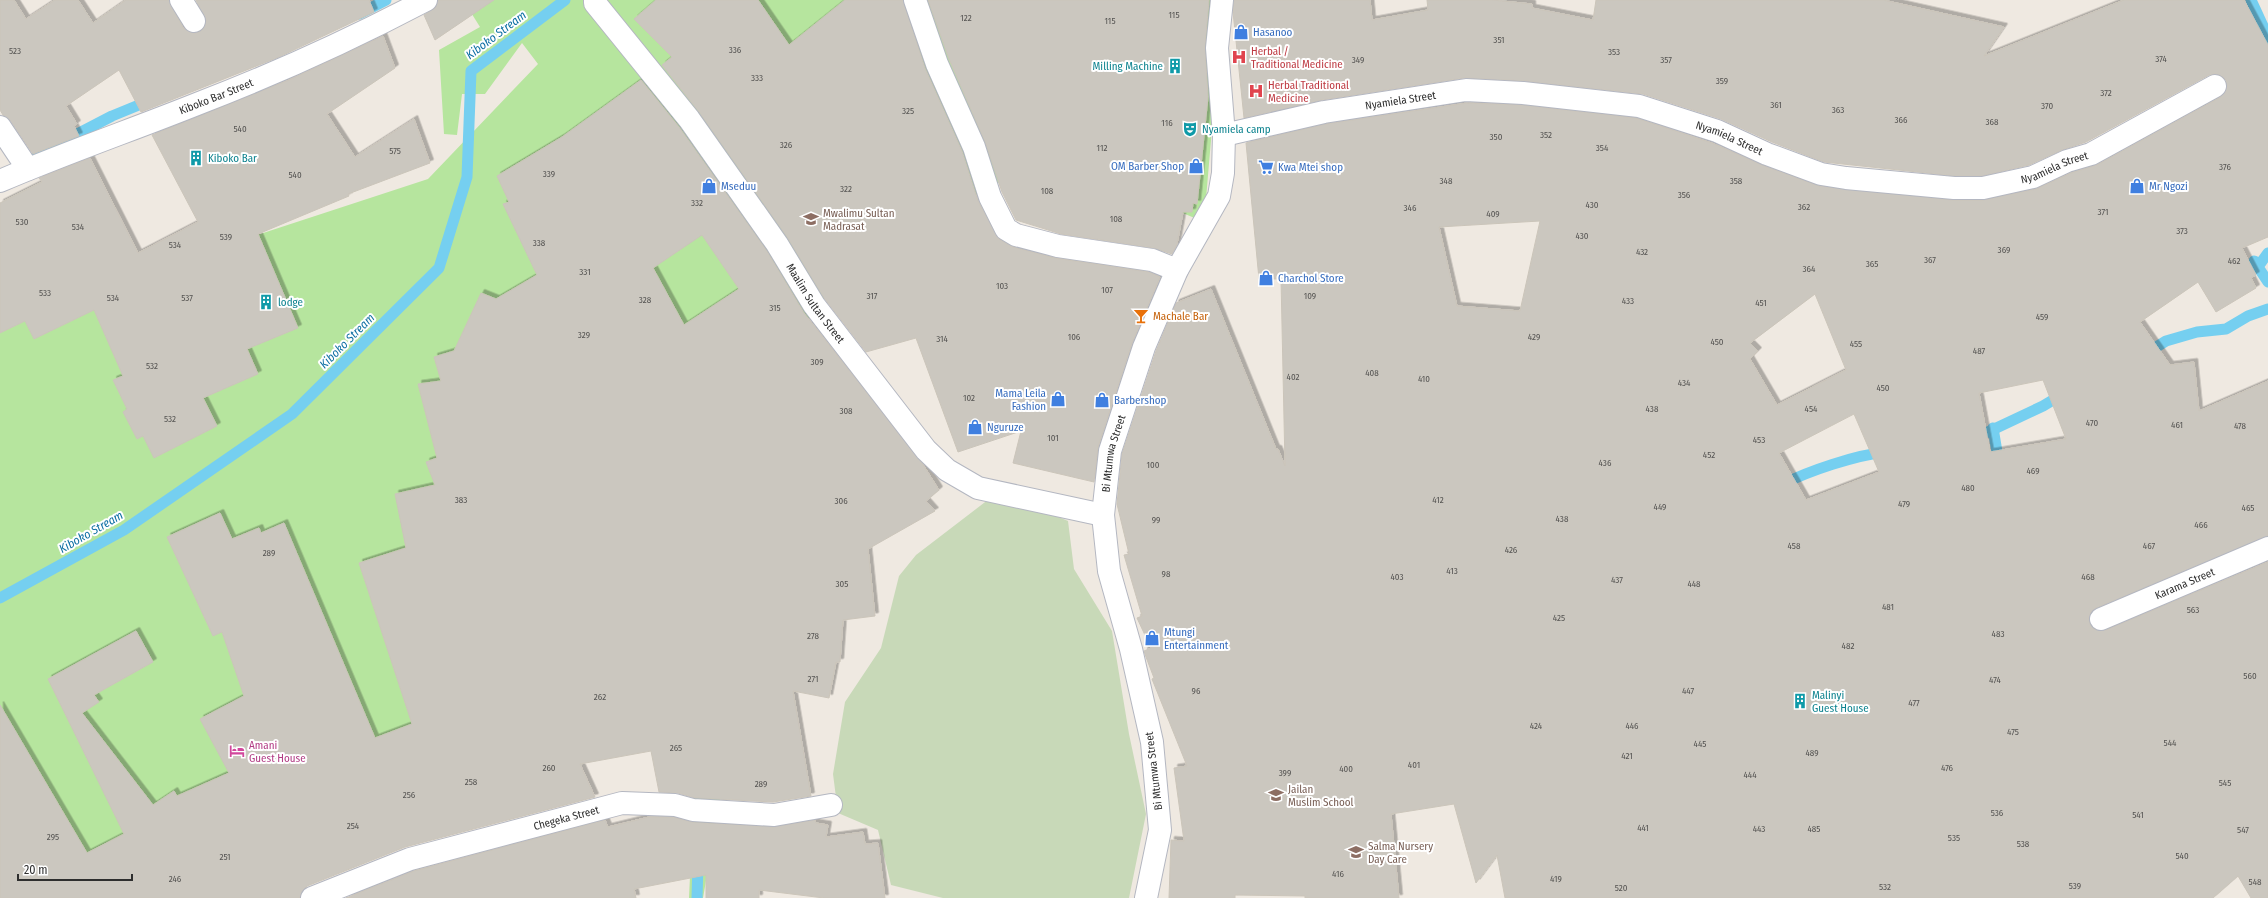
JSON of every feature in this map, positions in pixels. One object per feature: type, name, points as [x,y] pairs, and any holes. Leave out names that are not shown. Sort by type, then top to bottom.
[{"type":"street","points":[[181,0],[194,21]]},
{"type":"street","name":"Kiboko Bar Street","points":[[0,181],[199,104],[292,64],[392,18],[426,0]]},
{"type":"street","name":"Maalim Sultan Street","points":[[595,0],[595,3],[689,119],[777,244],[814,305],[926,450],[947,470],[978,488],[1103,515]]},
{"type":"street","points":[[915,0],[937,64],[974,147],[990,197],[1006,229],[1016,236],[1058,246],[1152,260],[1177,270]]},
{"type":"street","name":"Bi Mtumwa Street","points":[[1146,898],[1160,830],[1152,742],[1131,649],[1109,571],[1103,515],[1110,451],[1144,347],[1177,270],[1219,196],[1223,173],[1224,136],[1217,48],[1222,0]]},
{"type":"street","name":"Nyamiela Street","points":[[1224,136],[1324,112],[1466,90],[1522,93],[1639,106],[1717,131],[1767,154],[1820,174],[1846,178],[1954,188],[1983,188],[2033,177],[2067,161],[2091,154],[2215,86]]},
{"type":"street","points":[[0,127],[28,169]]},
{"type":"street","name":"Karama Street","points":[[2102,619],[2268,548]]},
{"type":"street","name":"Chegeka Street","points":[[312,898],[410,859],[622,803],[676,805],[693,810],[774,815],[831,805]]},
{"type":"green space","points":[[478,0],[1223,0],[1204,222],[1107,181],[985,183],[931,255],[829,293],[779,354],[754,604],[703,898],[689,898],[701,637],[444,741],[0,898],[0,319],[428,179],[538,64],[522,43],[485,94],[462,94],[457,135],[444,134],[439,50],[480,27],[470,11]]},
{"type":"green space","points":[[993,496],[1021,501],[1068,521],[1074,569],[1112,631],[1129,734],[1146,814],[1129,898],[943,898],[891,885],[878,830],[838,813],[833,774],[845,702],[881,648],[899,576],[916,555]]},
{"type":"building","points":[[0,0],[14,0],[26,19],[55,0],[78,0],[93,23],[126,0],[169,0],[183,28],[194,33],[201,31],[206,21],[196,0],[369,0],[374,12],[279,57],[141,112],[119,70],[66,106],[77,124],[74,126],[79,136],[33,154],[10,120],[3,115],[0,110]]},
{"type":"building","points":[[438,0],[494,0],[435,40],[424,15],[436,7]]},
{"type":"building","points":[[656,0],[758,0],[789,45],[845,0],[903,0],[925,68],[962,151],[978,201],[999,239],[1013,247],[1055,258],[1149,272],[1160,277],[1132,343],[1098,447],[1094,482],[1013,463],[1021,431],[958,452],[916,338],[866,352],[824,298],[787,237],[699,112],[662,65],[672,57],[634,19]]},
{"type":"building","points":[[928,0],[1209,0],[1205,47],[1208,97],[1197,204],[1193,203],[1192,212],[1183,212],[1177,244],[1172,254],[1154,248],[1061,234],[1016,220],[1002,192],[985,142],[949,59]]},
{"type":"building","points":[[1234,0],[1370,0],[1372,20],[1428,10],[1427,0],[1492,0],[1532,4],[1532,8],[1593,20],[1596,0],[1883,0],[2004,27],[1984,56],[2124,0],[2244,0],[2268,45],[2268,237],[2242,248],[2256,275],[2251,278],[2256,288],[2216,312],[2198,282],[2140,322],[2170,365],[2194,362],[2199,411],[2268,381],[2268,536],[2096,608],[2091,612],[2089,618],[2090,624],[2094,629],[2106,630],[2268,562],[2268,898],[2251,898],[2238,876],[2213,898],[1505,898],[1497,855],[1476,883],[1454,804],[1391,814],[1399,898],[1305,898],[1305,896],[1235,895],[1235,898],[1169,898],[1171,840],[1184,841],[1174,768],[1187,766],[1152,679],[1154,678],[1144,651],[1151,648],[1137,618],[1142,616],[1124,555],[1129,554],[1117,504],[1122,454],[1156,351],[1176,303],[1211,289],[1276,449],[1278,449],[1285,466],[1281,279],[1259,279],[1246,143],[1326,124],[1467,103],[1522,105],[1636,118],[1712,143],[1762,165],[1819,186],[1953,200],[1983,200],[2036,189],[2071,173],[2097,165],[2221,97],[2227,87],[2226,80],[2222,76],[2216,74],[2209,75],[2086,142],[2062,150],[2029,165],[1982,176],[1955,176],[1824,162],[1772,142],[1721,119],[1643,94],[1524,81],[1464,78],[1322,100],[1244,118],[1233,12]],"holes":[[[1540,221],[1520,311],[1457,306],[1439,227]],[[1815,294],[1846,370],[1777,405],[1750,359],[1758,351],[1750,343]],[[2043,380],[2066,439],[1990,452],[1979,393]],[[1854,414],[1879,472],[1806,500],[1779,453]]]},
{"type":"building","points":[[383,36],[395,68],[327,114],[355,157],[414,119],[430,163],[348,194],[349,196],[258,234],[298,328],[247,349],[258,374],[203,398],[217,426],[154,458],[143,436],[137,439],[123,412],[127,409],[113,380],[123,376],[94,310],[34,339],[25,321],[0,333],[0,203],[42,182],[39,178],[90,158],[138,253],[198,222],[152,135],[289,80]]},
{"type":"building","points":[[641,80],[679,127],[767,251],[804,313],[922,463],[939,490],[926,501],[935,511],[868,549],[875,616],[843,620],[840,662],[836,662],[829,698],[793,691],[811,796],[773,802],[695,798],[678,793],[659,792],[651,751],[580,764],[595,797],[405,847],[307,886],[302,891],[300,898],[0,898],[0,705],[87,853],[124,834],[48,679],[136,631],[153,662],[94,695],[99,702],[82,713],[153,805],[174,791],[177,796],[229,773],[200,719],[244,696],[222,632],[213,636],[167,537],[220,513],[232,539],[259,528],[261,533],[284,523],[375,738],[412,724],[359,563],[406,548],[395,494],[435,485],[426,462],[437,458],[418,384],[441,381],[434,357],[454,351],[481,293],[496,299],[537,275],[503,204],[509,202],[497,176],[562,137]],"holes":[[[702,235],[739,289],[684,325],[653,268]]]},
{"type":"building","points":[[649,817],[673,817],[692,822],[773,827],[815,820],[816,823],[828,825],[826,837],[863,832],[865,844],[878,843],[885,898],[824,898],[759,890],[759,898],[706,898],[706,875],[634,889],[636,898],[346,898],[414,871],[605,820],[608,827]]},
{"type":"waterway","points":[[359,14],[386,0]]},
{"type":"waterway","name":"Kiboko Stream","points":[[0,598],[124,530],[292,414],[439,268],[467,177],[471,71],[565,0]]},
{"type":"waterway","points":[[2251,0],[2263,26],[2268,47]]},
{"type":"waterway","points":[[37,155],[112,116],[151,100]]},
{"type":"waterway","points":[[2268,253],[2260,264],[2254,261],[2268,282]]},
{"type":"waterway","points":[[2145,354],[2166,341],[2197,332],[2226,329],[2248,316],[2268,309]]},
{"type":"waterway","points":[[1973,439],[2043,406],[2063,394]]},
{"type":"waterway","points":[[1993,428],[1999,464]]},
{"type":"waterway","points":[[1781,485],[1832,464],[1861,456],[1886,452]]},
{"type":"waterway","points":[[697,898],[698,863]]},
{"type":"place","name":"Hasanoo","points":[[1241,32]]},
{"type":"place","name":"Herbal / Traditional Medicine","points":[[1239,57]]},
{"type":"place","name":"Milling Machine","points":[[1175,66]]},
{"type":"place","name":"Herbal Traditional Medicine","points":[[1256,91]]},
{"type":"place","name":"Nyamiela camp","points":[[1190,129]]},
{"type":"place","name":"Kiboko Bar","points":[[196,158]]},
{"type":"place","name":"OM Barber Shop","points":[[1196,166]]},
{"type":"place","name":"Kwa Mtei shop","points":[[1266,167]]},
{"type":"place","name":"Mseduu","points":[[709,186]]},
{"type":"place","name":"Mr Ngozi","points":[[2137,186]]},
{"type":"place","name":"Mwalimu Sultan Madrasat","points":[[811,219]]},
{"type":"place","name":"Charchol Store","points":[[1266,278]]},
{"type":"place","name":"lodge","points":[[266,302]]},
{"type":"place","name":"Machale Bar","points":[[1141,316]]},
{"type":"place","name":"Mama Leila Fashion","points":[[1058,399]]},
{"type":"place","name":"Barbershop","points":[[1102,400]]},
{"type":"place","name":"Nguruze","points":[[975,427]]},
{"type":"place","name":"Mtungi Entertainment","points":[[1152,638]]},
{"type":"place","name":"Malinyi Guest House","points":[[1800,701]]},
{"type":"place","name":"Amani Guest House","points":[[237,751]]},
{"type":"place","name":"Jailan Muslim School","points":[[1276,795]]},
{"type":"place","name":"Salma Nursery Day Care","points":[[1356,852]]}]
